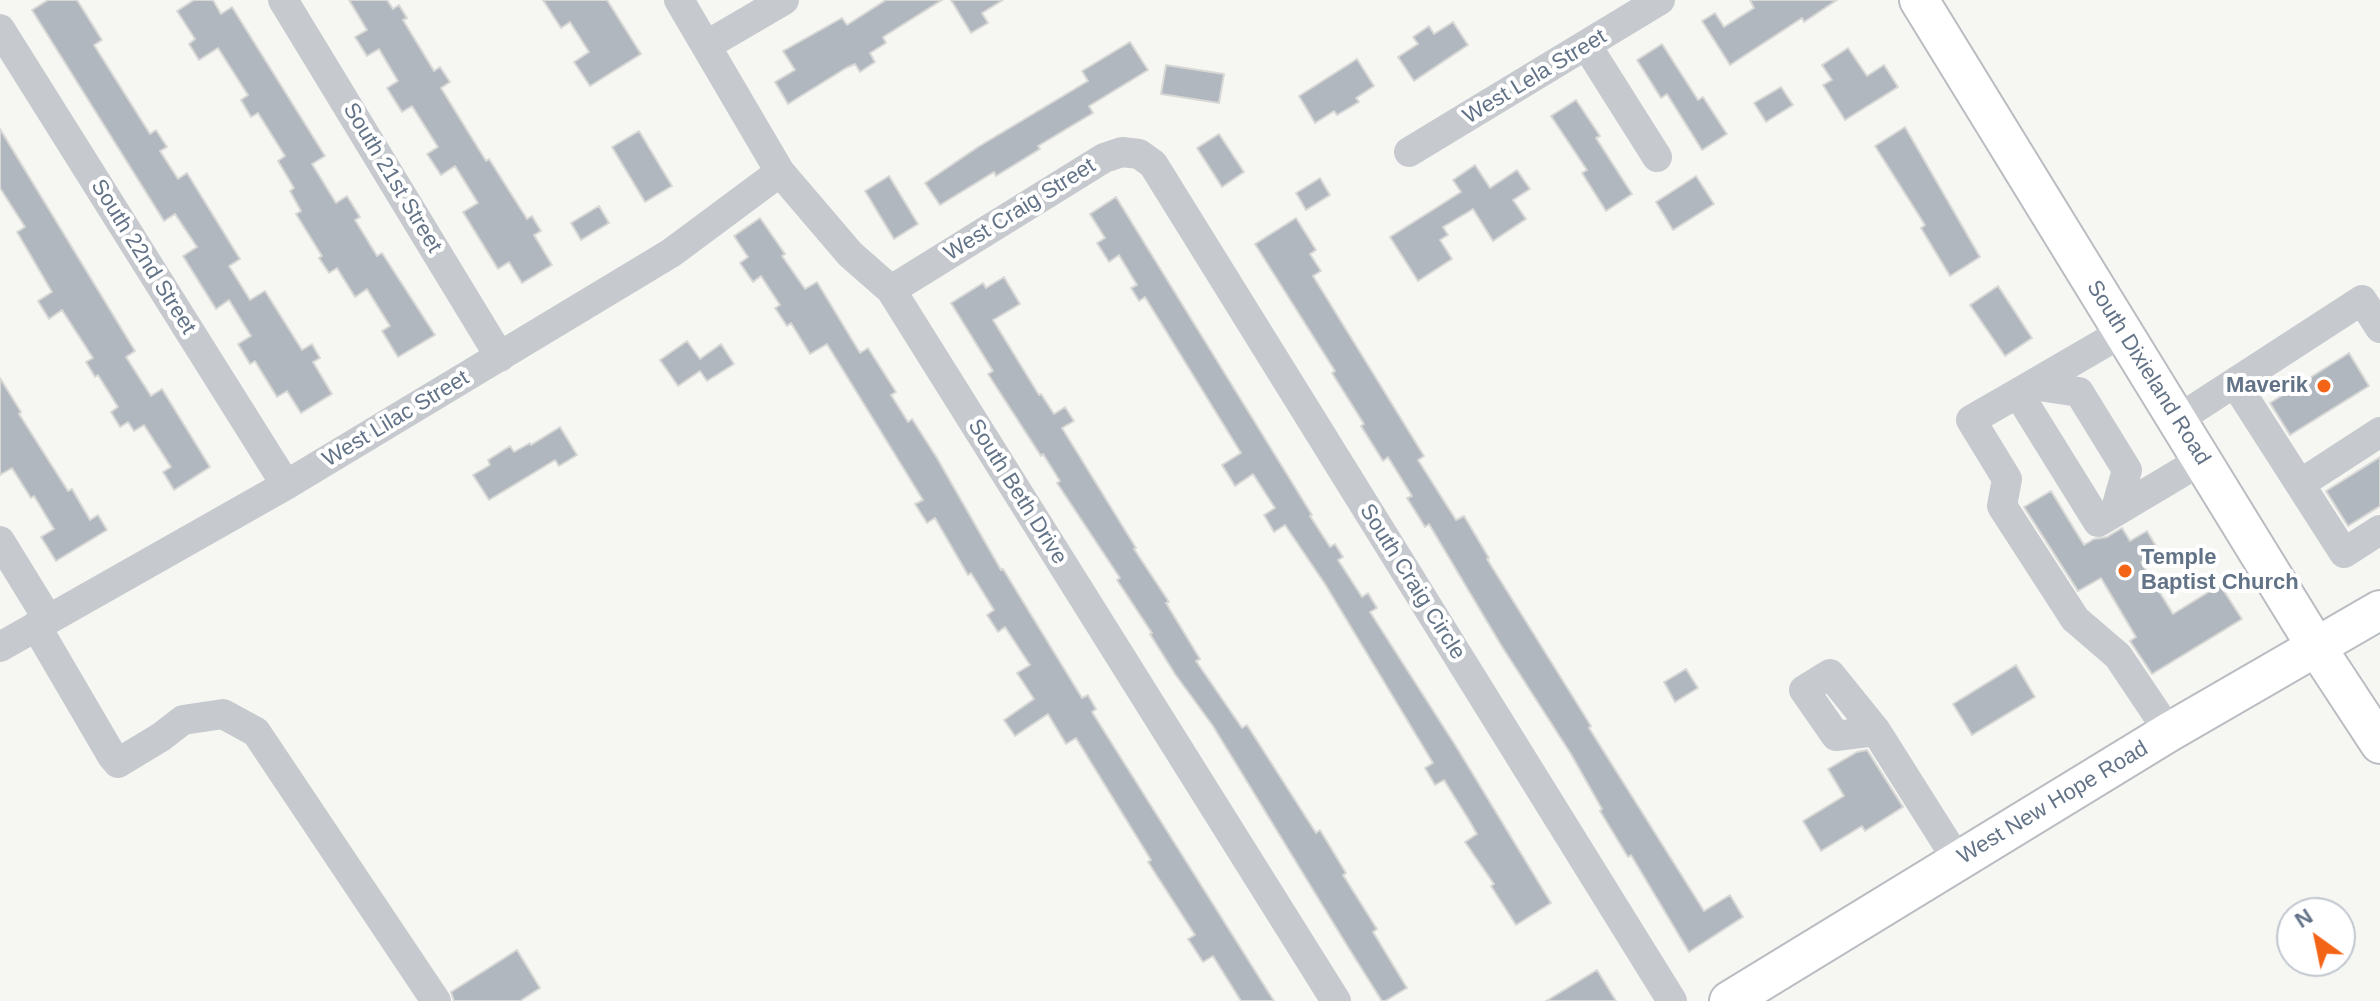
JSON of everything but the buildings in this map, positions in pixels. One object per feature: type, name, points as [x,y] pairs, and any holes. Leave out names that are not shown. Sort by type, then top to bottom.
[{"type":"main road","name":"South Dixieland Road","points":[[1919,0],[2317,648],[2380,744]]},
{"type":"main road","name":"West New Hope Road","points":[[1729,1001],[2169,732],[2380,610]]},
{"type":"street","name":"South 21st Street","points":[[283,0],[500,357]]},
{"type":"street","name":"South Beth Drive","points":[[679,0],[780,172],[850,254],[891,290],[1336,1001]]},
{"type":"street","points":[[707,45],[784,0]]},
{"type":"street","name":"West Lela Street","points":[[1409,152],[1660,0]]},
{"type":"street","name":"South 22nd Street","points":[[0,29],[286,485]]},
{"type":"street","points":[[1587,46],[1657,157]]},
{"type":"street","name":"West Craig Street","points":[[891,290],[1104,158],[1122,152],[1139,154],[1153,164]]},
{"type":"street","name":"South Craig Circle","points":[[1153,164],[1672,1001]]},
{"type":"street","name":"West Lilac Street","points":[[0,647],[286,485],[671,253],[780,172]]},
{"type":"street","points":[[2177,420],[2362,300],[2380,328]]},
{"type":"street","points":[[2123,332],[1971,420],[2007,479],[2002,506],[2075,619],[2118,656],[2169,732]]},
{"type":"street","points":[[2235,383],[2344,553],[2380,530]]},
{"type":"street","points":[[2025,389],[2079,392],[2127,470],[2115,512]]},
{"type":"street","points":[[2025,389],[2098,522],[2202,460]]},
{"type":"street","points":[[2300,484],[2380,432]]},
{"type":"street","points":[[0,541],[118,763],[183,720],[223,714],[256,732],[436,1001]]},
{"type":"street","points":[[1876,731],[1958,861]]},
{"type":"place","name":"Maverik","points":[[2324,386]]},
{"type":"place","name":"Temple Baptist Church","points":[[2125,571]]}]
